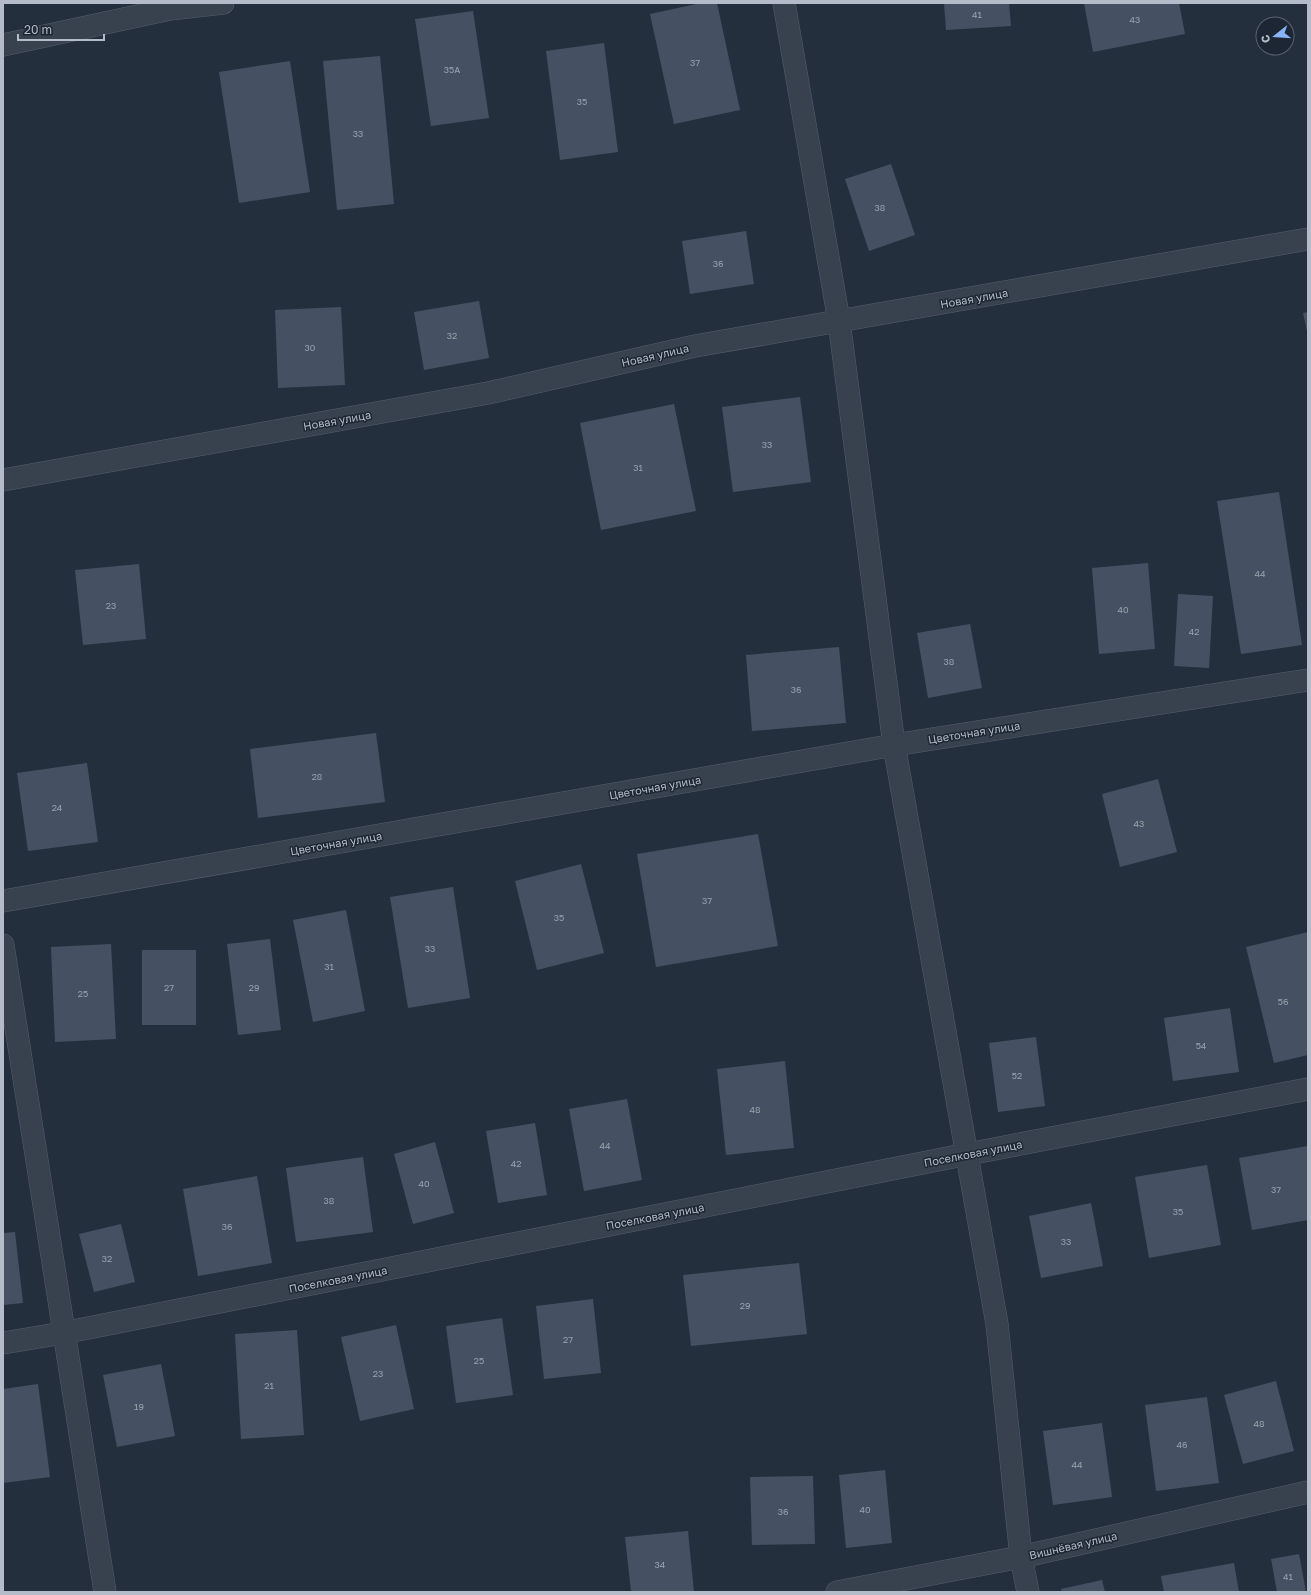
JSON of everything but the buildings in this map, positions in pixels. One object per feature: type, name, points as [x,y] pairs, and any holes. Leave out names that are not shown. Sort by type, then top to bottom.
[{"type":"street","points":[[3,45],[170,9],[223,3]]},
{"type":"street","points":[[784,3],[839,321],[894,745],[968,1154],[997,1324],[1021,1557],[1028,1592]]},
{"type":"street","name":"Новая улица","points":[[3,480],[488,393],[695,346],[1308,239]]},
{"type":"street","name":"Цветочная улица","points":[[3,901],[894,745],[1308,680]]},
{"type":"street","points":[[3,945],[105,1592]]},
{"type":"street","name":"Поселковая улица","points":[[3,1343],[63,1333],[968,1154],[1308,1089]]},
{"type":"street","name":"Вишнёвая улица","points":[[837,1592],[1021,1557],[1308,1492]]}]
